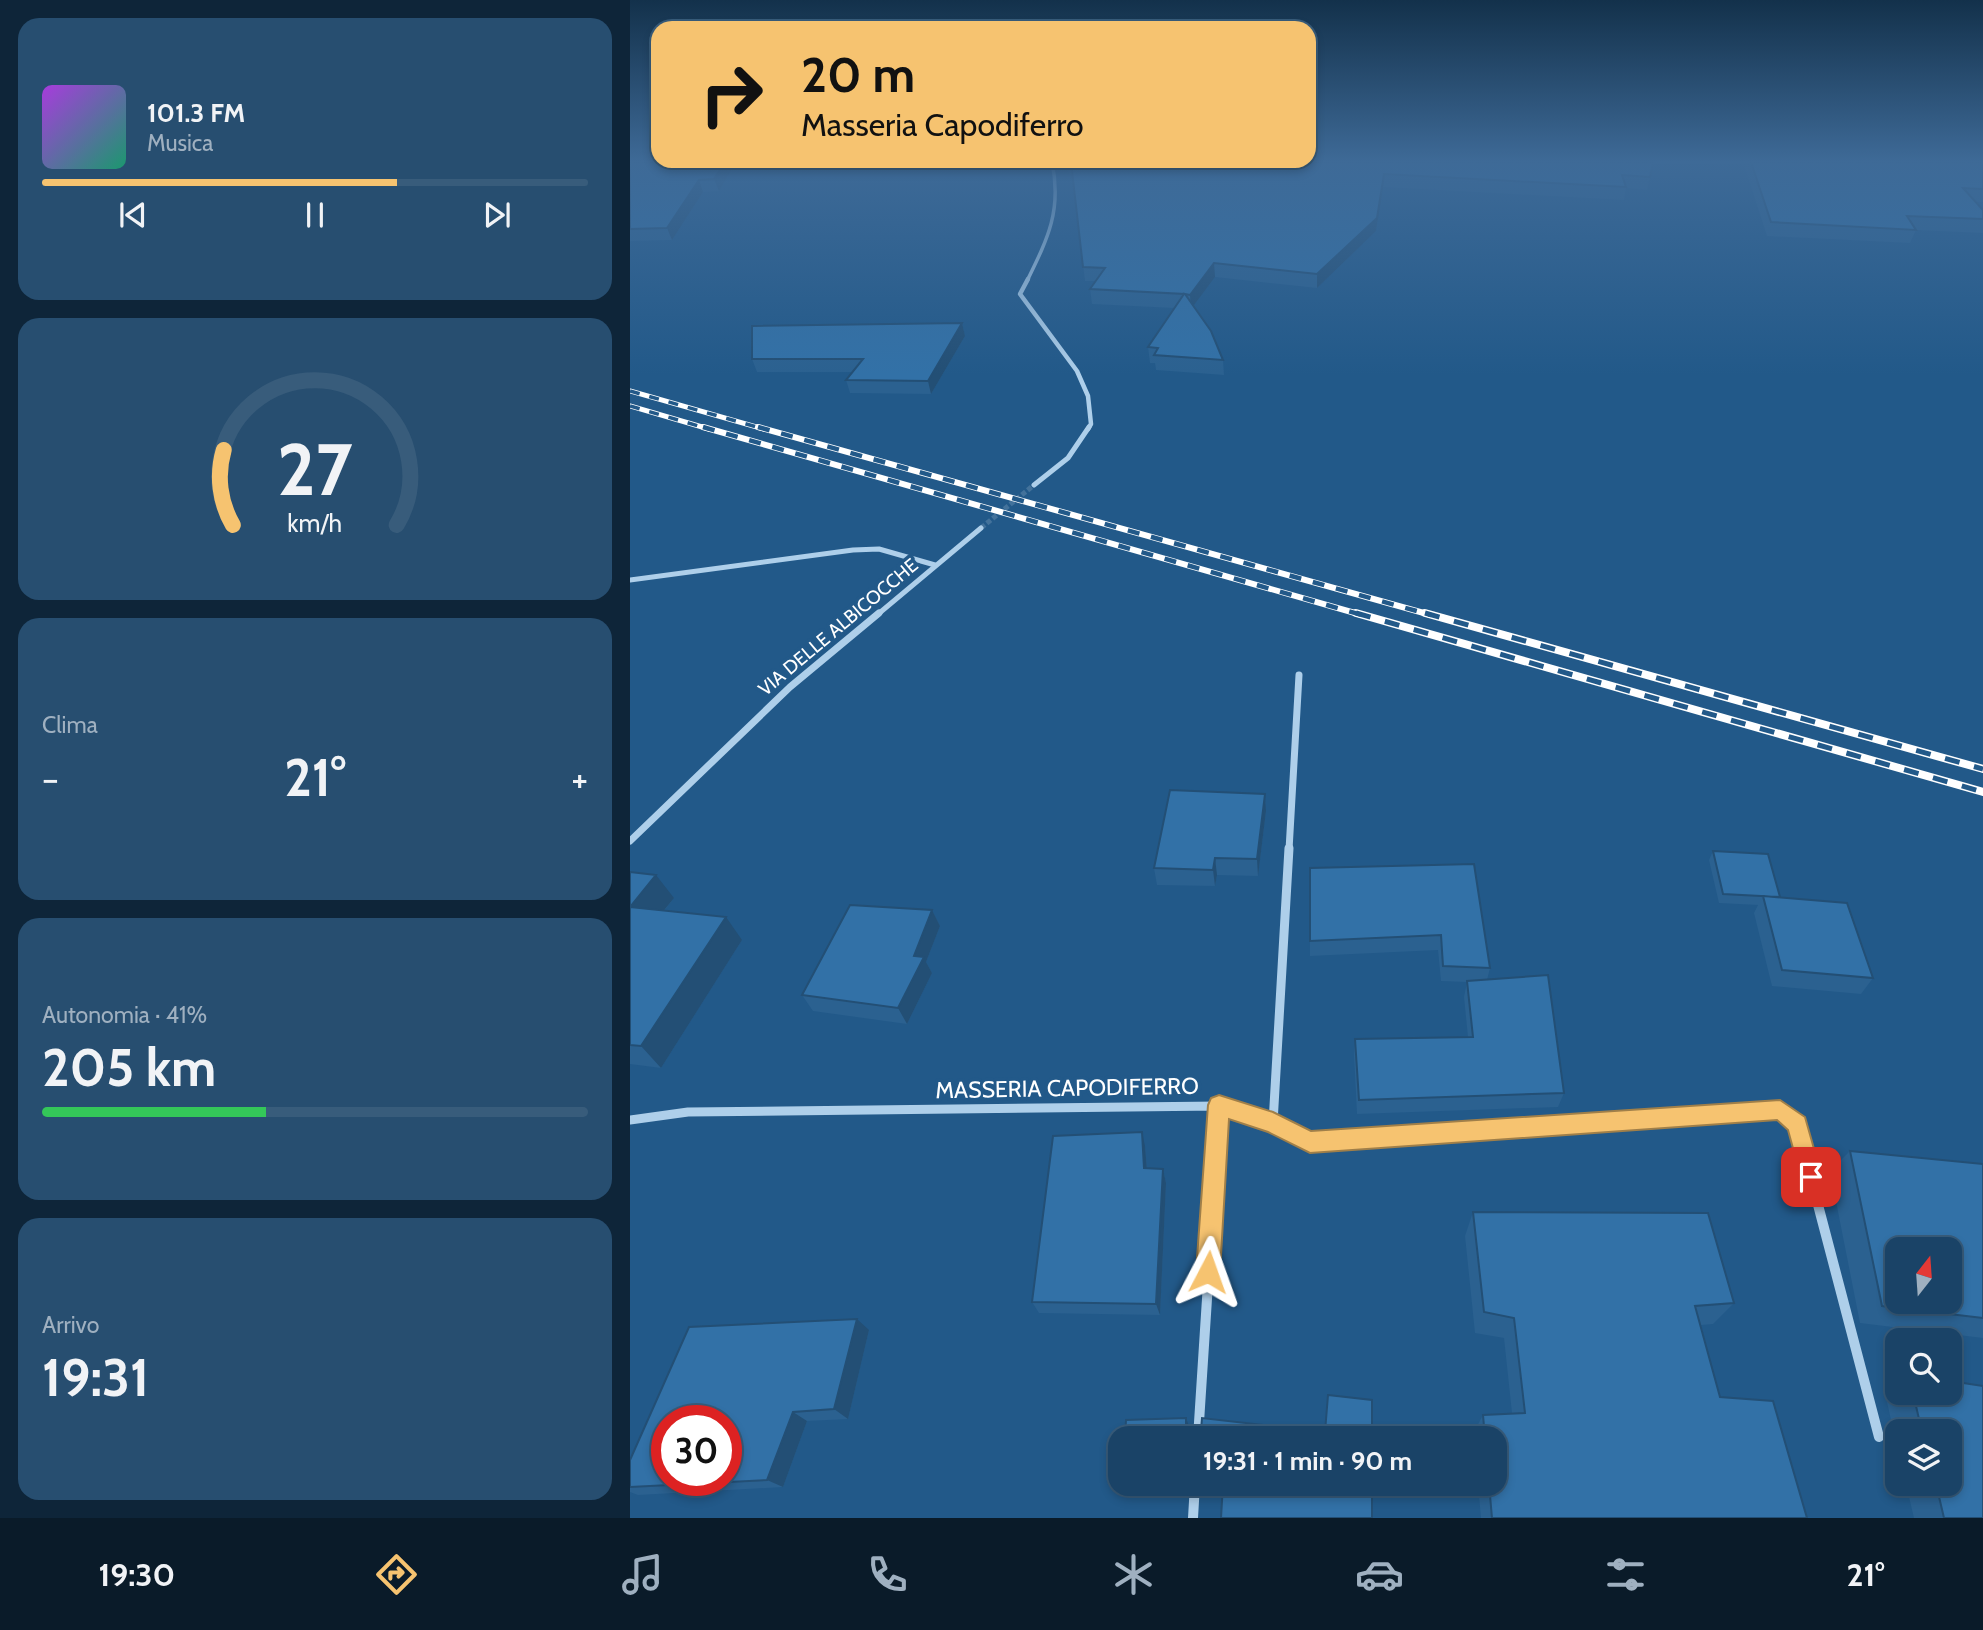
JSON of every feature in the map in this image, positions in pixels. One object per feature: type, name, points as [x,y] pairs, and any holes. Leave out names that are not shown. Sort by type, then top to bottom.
[{"type":"street","points":[[1034,485],[1068,458],[1091,424],[1088,396],[1077,371],[1020,295],[1049,233]]},
{"type":"street","points":[[935,565],[981,528]]},
{"type":"street","name":"VIA DELLE ALBICOCCHE","points":[[630,580],[853,550],[879,549],[935,565]]},
{"type":"street","name":"VIA DELLE ALBICOCCHE","points":[[630,841],[790,687],[935,565]]},
{"type":"street","points":[[1273,1123],[1299,675]]},
{"type":"street","points":[[1199,1426],[1219,1105]]},
{"type":"street","name":"MASSERIA CAPODIFERRO","points":[[630,1120],[688,1112],[1219,1105],[1273,1123],[1310,1142],[1780,1110],[1797,1125],[1878,1437]]},
{"type":"street","points":[[1193,1518],[1194,1496]]},
{"type":"building","points":[[1079,233],[1361,233],[1317,274],[1214,263],[1190,295],[1185,294],[1211,331],[1223,360],[1154,355],[1158,348],[1148,347],[1184,294],[1090,289],[1105,268],[1083,267]]},
{"type":"building","points":[[962,323],[928,381],[846,380],[863,359],[752,359],[752,326]]},
{"type":"building","points":[[1170,790],[1265,794],[1257,859],[1215,858],[1213,870],[1154,868]]},
{"type":"building","points":[[1713,851],[1768,854],[1780,897],[1723,894]]},
{"type":"building","points":[[1474,864],[1490,968],[1443,966],[1441,935],[1310,941],[1310,868]]},
{"type":"building","points":[[630,872],[656,875],[630,907]]},
{"type":"building","points":[[1763,896],[1847,903],[1873,978],[1782,970]]},
{"type":"building","points":[[850,905],[932,910],[914,956],[924,957],[898,1008],[802,995]]},
{"type":"building","points":[[630,907],[726,917],[641,1046],[630,1045]]},
{"type":"building","points":[[1548,975],[1564,1093],[1359,1100],[1355,1039],[1473,1037],[1467,981]]},
{"type":"building","points":[[1142,1132],[1144,1168],[1163,1169],[1156,1304],[1032,1302],[1053,1136]]},
{"type":"building","points":[[1850,1151],[1983,1164],[1983,1318],[1949,1314],[1962,1314],[1962,1237],[1885,1237],[1885,1306],[1882,1306]]},
{"type":"building","points":[[1473,1212],[1708,1213],[1734,1303],[1695,1306],[1720,1397],[1773,1401],[1807,1518],[1492,1518],[1490,1496],[1507,1496],[1507,1426],[1484,1426],[1483,1415],[1525,1413],[1514,1318],[1484,1312]]},
{"type":"building","points":[[857,1319],[834,1409],[793,1412],[767,1480],[742,1481],[742,1405],[654,1405],[689,1327]]},
{"type":"building","points":[[1962,1383],[1983,1386],[1983,1518],[1944,1518],[1939,1496],[1962,1496],[1962,1419],[1919,1419],[1916,1405],[1962,1405]]},
{"type":"building","points":[[1328,1395],[1372,1400],[1372,1426],[1325,1426]]},
{"type":"building","points":[[651,1413],[651,1486],[630,1487],[630,1460]]},
{"type":"building","points":[[1186,1418],[1186,1426],[1126,1426],[1126,1420]]},
{"type":"building","points":[[1202,1418],[1272,1426],[1201,1426]]},
{"type":"building","points":[[1222,1496],[1372,1496],[1372,1518],[1221,1518]]},
{"type":"tunnel","points":[[981,528],[1034,485]]},
{"type":"railway","points":[[630,391],[764,429]]},
{"type":"railway","points":[[630,406],[709,429]]},
{"type":"railway","points":[[703,427],[1362,615]]},
{"type":"railway","points":[[758,427],[1431,615]]},
{"type":"railway","points":[[1356,613],[1983,792]]},
{"type":"railway","points":[[1425,613],[1983,769]]},
{"type":"route","points":[[1208,1272],[1219,1105],[1273,1123],[1310,1142],[1780,1110],[1797,1125],[1811,1177]]}]
